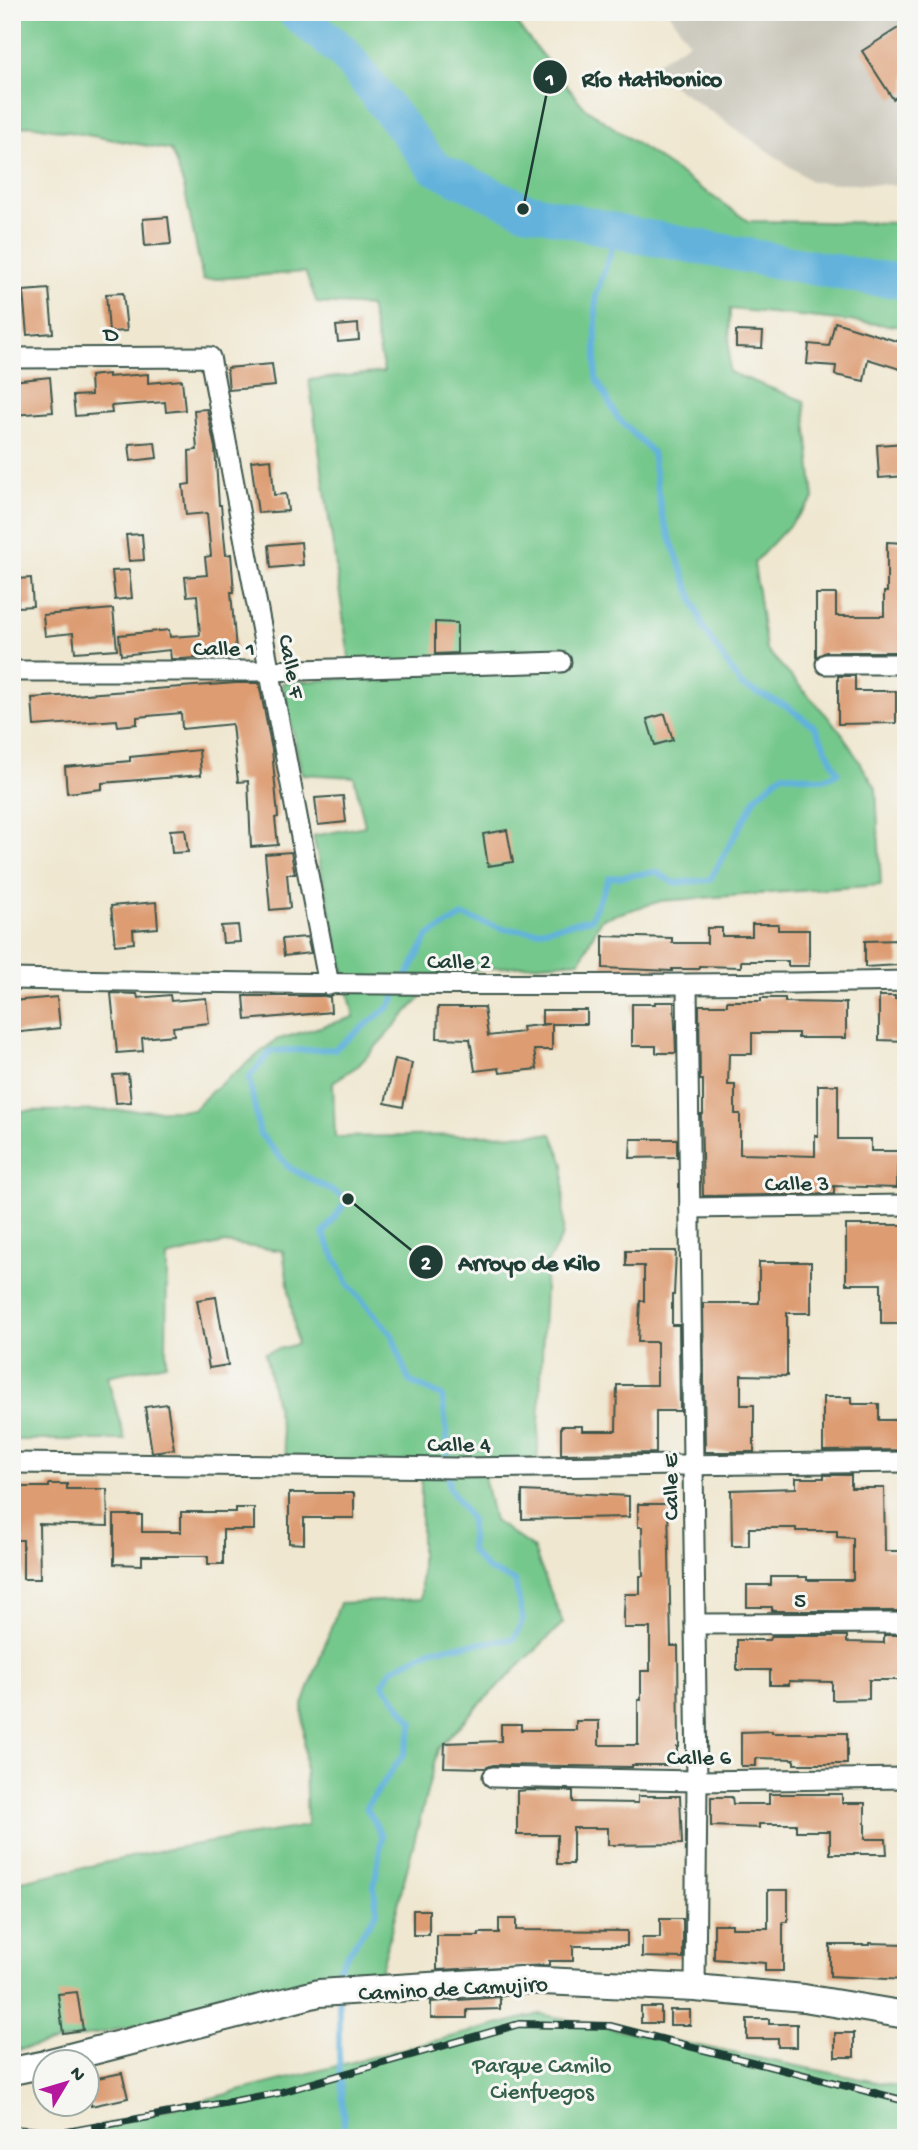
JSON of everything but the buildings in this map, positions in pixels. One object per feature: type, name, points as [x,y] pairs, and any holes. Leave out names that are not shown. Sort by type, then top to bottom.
[{"type":"street","name":"D","points":[[12,358],[210,356]]},
{"type":"street","name":"Calle F","points":[[210,356],[329,985]]},
{"type":"street","name":"Calle 1","points":[[12,671],[269,671],[561,662]]},
{"type":"street","points":[[826,664],[906,664]]},
{"type":"street","name":"Calle 2","points":[[12,979],[329,985],[687,986],[906,981]]},
{"type":"street","name":"Calle E","points":[[687,986],[695,1624],[695,1989]]},
{"type":"street","name":"Calle 3","points":[[690,1208],[906,1205]]},
{"type":"street","name":"Calle 4","points":[[12,1463],[460,1468],[906,1462]]},
{"type":"street","name":"5","points":[[695,1624],[906,1623]]},
{"type":"street","name":"Calle 6","points":[[493,1777],[696,1781],[906,1778]]},
{"type":"street","name":"Camino de Camujiro","points":[[102,2049],[319,1993],[521,1980],[804,1998],[906,2015]]},
{"type":"street","name":"Camino de Camujiro","points":[[12,2071],[32,2067]]},
{"type":"shaded area","points":[[669,12],[906,12],[906,182],[893,185],[812,182],[648,68],[689,42]]},
{"type":"green space","points":[[12,12],[507,12],[584,107],[748,221],[906,223],[906,327],[730,309],[729,372],[804,401],[814,499],[754,563],[766,649],[839,729],[876,788],[881,885],[661,901],[601,919],[580,961],[444,972],[359,1065],[333,1082],[335,1137],[552,1134],[564,1164],[563,1235],[546,1265],[537,1468],[484,1476],[494,1521],[533,1548],[563,1623],[438,1749],[380,1974],[303,1983],[174,2018],[12,2051],[12,1883],[163,1850],[307,1826],[303,1705],[340,1603],[421,1599],[421,1477],[289,1468],[265,1353],[297,1344],[283,1251],[224,1243],[167,1257],[166,1364],[107,1376],[125,1440],[12,1440],[12,1111],[193,1110],[211,1092],[276,1040],[354,1017],[313,836],[365,826],[354,777],[302,774],[282,683],[352,678],[309,380],[384,372],[370,306],[317,303],[305,272],[203,280],[184,187],[171,150],[30,125],[12,129]]},
{"type":"green space","name":"Parque Camilo Cienfuegos","points":[[540,2014],[906,2088],[906,2138],[12,2138],[12,2131],[63,2136]]},
{"type":"waterway","points":[[295,12],[344,53],[435,168],[523,209],[634,235],[870,278],[906,281]]},
{"type":"waterway","points":[[405,980],[428,936],[463,916],[504,929],[536,931],[591,919],[609,878],[657,872],[674,883],[710,880],[757,796],[782,774],[824,779],[838,773],[815,727],[785,705],[742,686],[704,629],[662,516],[652,452],[617,417],[596,378],[596,295],[618,231]]},
{"type":"waterway","points":[[339,1986],[339,1967],[377,1912],[374,1887],[382,1836],[366,1807],[404,1754],[413,1723],[383,1684],[392,1669],[433,1649],[514,1639],[523,1620],[515,1581],[487,1569],[471,1551],[471,1520],[449,1487],[447,1433],[442,1396],[409,1381],[392,1335],[349,1285],[323,1234],[348,1199],[290,1168],[260,1134],[249,1078],[271,1051],[335,1049],[390,1006],[399,989]]},
{"type":"waterway","points":[[339,1997],[339,2055],[345,2138]]},
{"type":"railway","points":[[12,2129],[62,2133],[278,2093],[519,2024],[610,2026],[906,2101]]},
{"type":"place","name":"Río Hatibonico","points":[[523,209]]},
{"type":"place","name":"Arroyo de Kilo","points":[[348,1199]]}]
